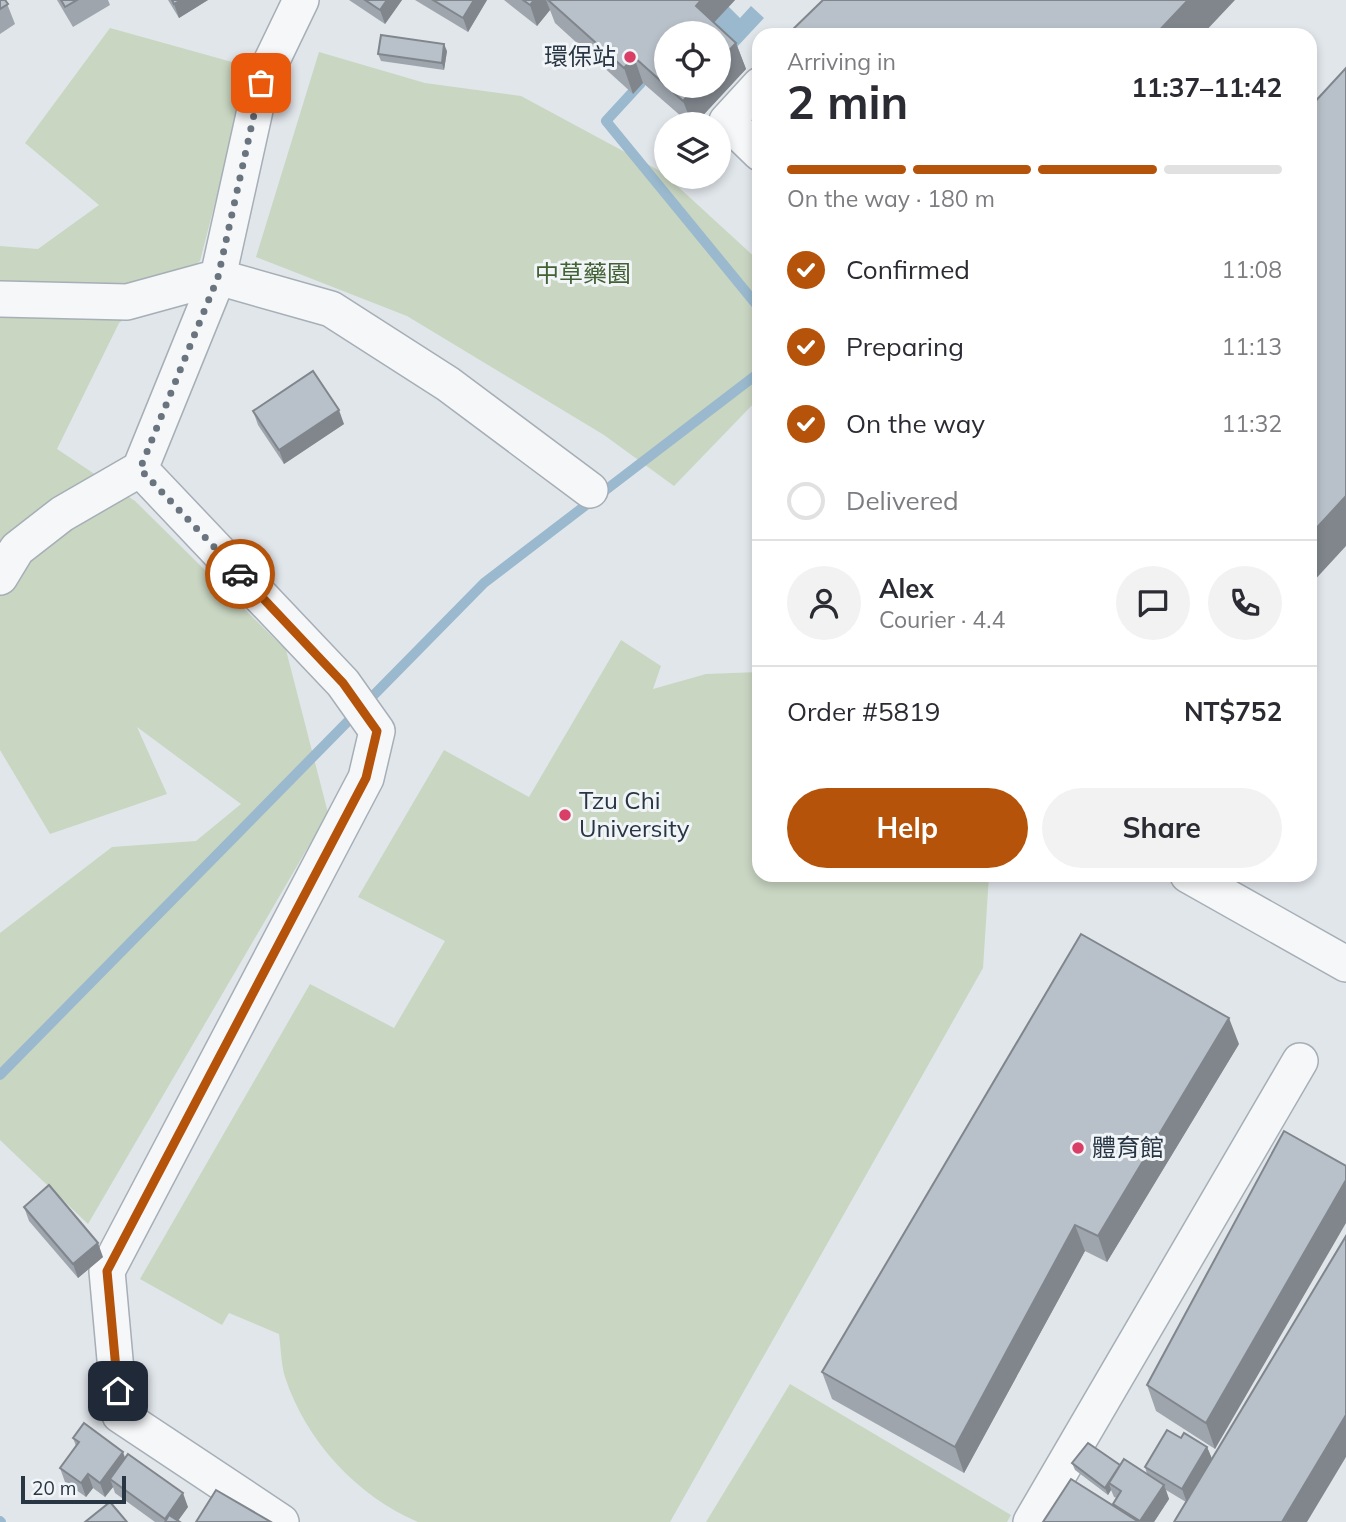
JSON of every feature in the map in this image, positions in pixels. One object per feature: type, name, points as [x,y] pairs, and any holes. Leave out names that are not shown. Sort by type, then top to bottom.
[{"type":"lane","points":[[0,577],[18,549],[62,514],[140,469],[218,277],[261,83],[301,0]]},
{"type":"lane","points":[[752,94],[727,121],[752,145]]},
{"type":"lane","points":[[0,299],[127,302],[218,277],[331,309],[448,384],[590,490]]},
{"type":"lane","points":[[140,469],[343,683],[377,731],[366,778],[107,1271],[120,1415],[281,1522]]},
{"type":"lane","points":[[1200,882],[1346,964]]},
{"type":"lane","points":[[1031,1522],[1300,1062]]},
{"type":"green space","points":[[110,28],[250,67],[200,261],[119,323],[57,449],[135,501],[286,650],[328,813],[88,1224],[0,1140],[0,933],[112,847],[196,841],[241,804],[137,727],[167,794],[50,834],[0,750],[0,246],[38,249],[99,205],[25,143]]},
{"type":"green space","name":"中草藥園","points":[[319,52],[425,83],[521,96],[654,168],[654,189],[681,189],[752,255],[752,405],[674,486],[604,435],[407,316],[256,257]]},
{"type":"green space","points":[[621,640],[661,666],[653,689],[706,674],[752,672],[752,882],[989,882],[983,968],[670,1522],[418,1522],[396,1511],[355,1482],[320,1444],[294,1401],[285,1377],[279,1334],[229,1313],[222,1325],[140,1279],[310,984],[394,1028],[445,941],[358,897],[444,750],[529,797]]},
{"type":"green space","points":[[790,1384],[1011,1515],[1007,1522],[706,1522]]},
{"type":"water","points":[[728,6],[740,18],[751,6],[764,18],[731,53],[731,21],[714,21]]},
{"type":"building","points":[[0,0],[5,0],[8,4],[0,9]]},
{"type":"building","points":[[61,0],[77,0],[65,7]]},
{"type":"building","points":[[365,0],[387,0],[380,10]]},
{"type":"building","points":[[433,0],[474,0],[463,18]]},
{"type":"building","points":[[548,0],[701,0],[696,6],[712,21],[654,21],[654,75],[634,57],[624,68]]},
{"type":"building","points":[[823,0],[1188,0],[1162,28],[794,28]]},
{"type":"building","points":[[381,35],[444,44],[442,63],[378,54]]},
{"type":"building","points":[[1346,68],[1346,496],[1317,527],[1317,99]]},
{"type":"building","points":[[313,371],[339,410],[279,450],[253,411]]},
{"type":"building","name":"體育館","points":[[1081,934],[1229,1018],[1098,1236],[1075,1225],[955,1447],[822,1372]]},
{"type":"building","points":[[1284,1131],[1346,1166],[1346,1180],[1206,1423],[1147,1385]]},
{"type":"building","points":[[49,1185],[98,1243],[73,1264],[24,1207]]},
{"type":"building","points":[[1346,1236],[1346,1415],[1282,1522],[1174,1522]]},
{"type":"building","points":[[84,1423],[123,1452],[100,1483],[88,1474],[81,1483],[60,1468],[79,1442],[73,1438]]},
{"type":"building","points":[[1167,1430],[1181,1438],[1184,1433],[1207,1447],[1182,1489],[1145,1467]]},
{"type":"building","points":[[1088,1443],[1120,1465],[1105,1488],[1072,1463]]},
{"type":"building","points":[[128,1454],[183,1493],[165,1519],[110,1479]]},
{"type":"building","points":[[1124,1459],[1164,1485],[1140,1521],[1113,1504],[1121,1491],[1109,1483]]},
{"type":"building","points":[[1071,1479],[1139,1522],[1043,1522]]},
{"type":"building","points":[[216,1490],[271,1522],[196,1522]]},
{"type":"building","points":[[110,1502],[127,1522],[85,1522]]},
{"type":"building","points":[[169,1515],[180,1522],[165,1522]]},
{"type":"waterway","points":[[641,83],[606,121],[752,299]]},
{"type":"waterway","points":[[0,1075],[484,583],[752,378]]},
{"type":"way so far","points":[[240,574],[140,469],[218,277],[261,83]]},
{"type":"place","name":"環保站","points":[[630,57]]},
{"type":"place","name":"Tzu Chi University","points":[[565,815]]},
{"type":"place","name":"體育館","points":[[1078,1148]]},
{"type":"route","points":[[118,1391],[107,1271],[366,778],[377,731],[343,683],[240,574]]}]
